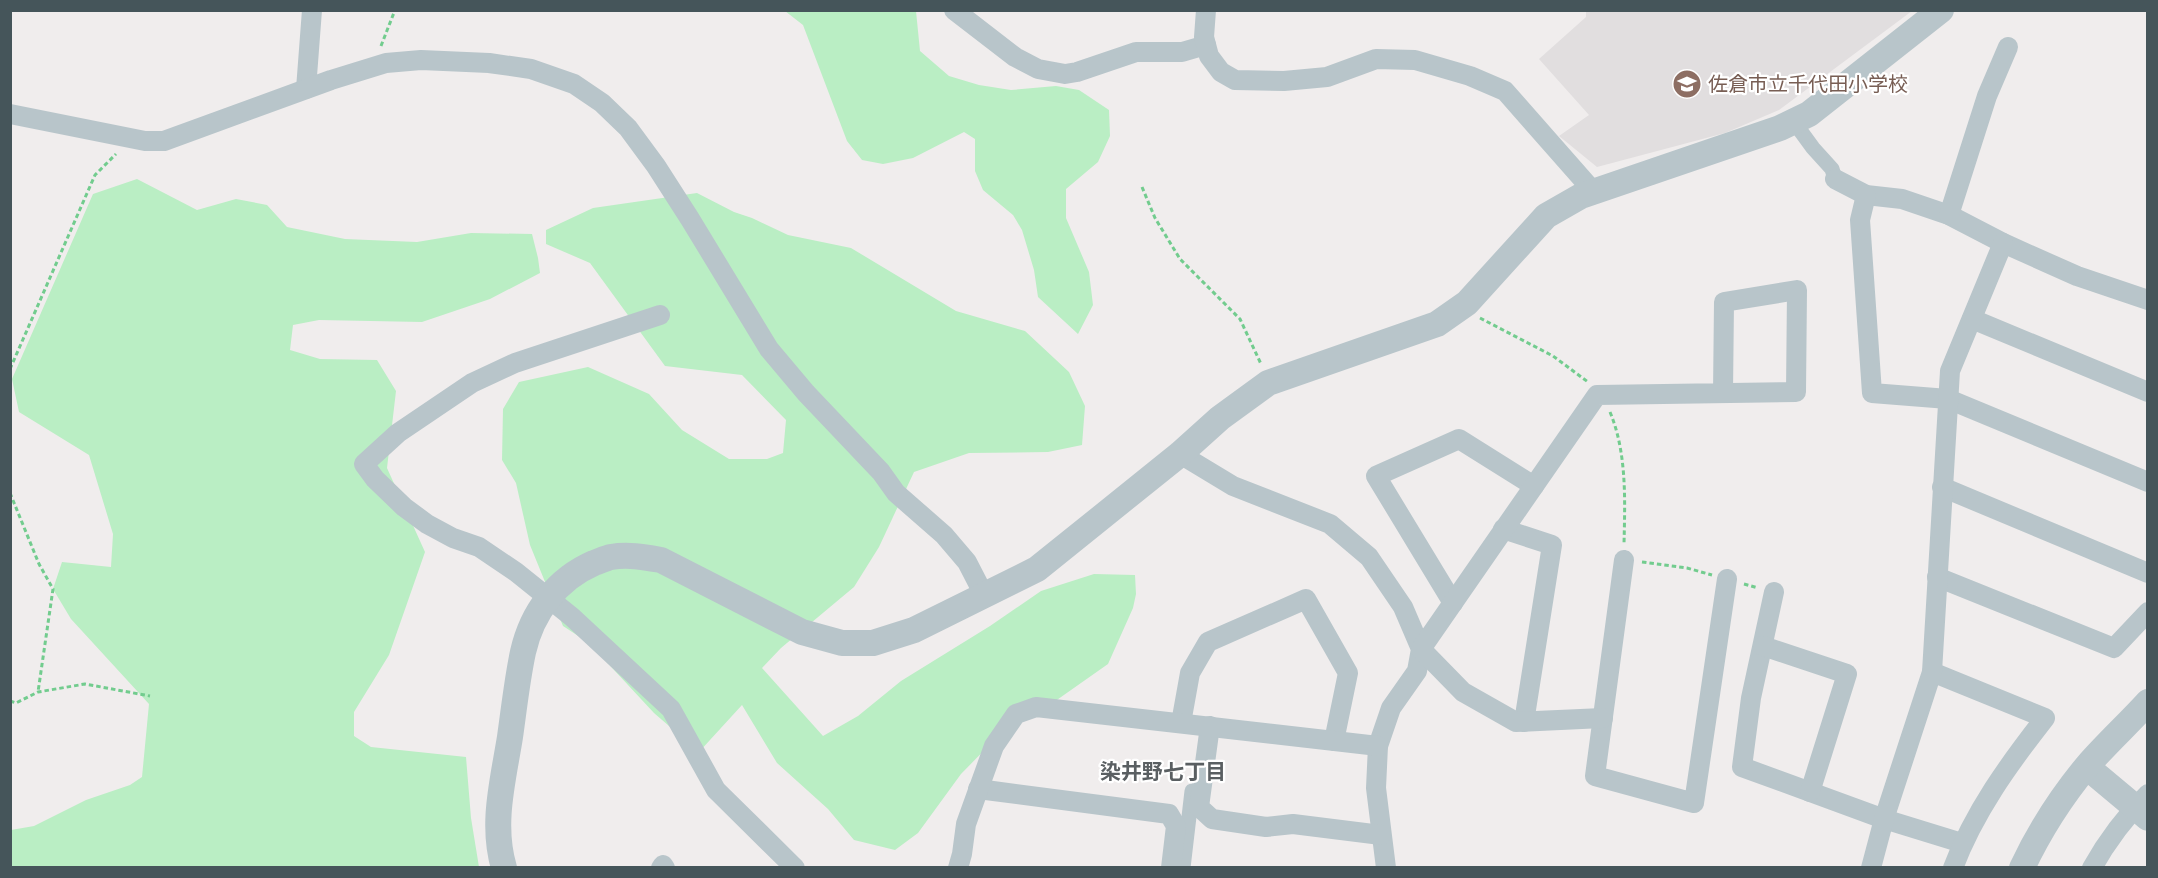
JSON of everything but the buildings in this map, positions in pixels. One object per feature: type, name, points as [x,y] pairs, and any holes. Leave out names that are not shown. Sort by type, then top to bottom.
[{"type":"street","points":[[306,89],[312,10]]},
{"type":"street","points":[[954,10],[1015,57],[1038,69],[1065,74],[1136,52],[1182,52],[1206,45]]},
{"type":"street","points":[[1206,10],[1204,37],[1209,56],[1221,72],[1235,80],[1284,81],[1327,76],[1376,59],[1415,60],[1470,76],[1504,91],[1593,191]]},
{"type":"street","points":[[504,867],[500,854],[497,821],[524,650],[547,598],[562,582],[585,567],[609,557],[636,555],[661,560],[802,632],[842,643],[873,643],[914,630],[1037,569],[1180,454],[1220,418],[1268,383],[1437,324],[1467,303],[1546,216],[1593,191],[1794,122],[1809,114],[1941,10]]},
{"type":"street","points":[[1949,215],[1987,96],[2008,47]]},
{"type":"street","points":[[10,114],[133,139],[164,141],[306,89],[386,63],[421,60],[489,63],[531,69],[574,84],[602,103],[628,128],[656,166],[769,349],[806,393],[880,472],[896,493],[952,544],[968,562],[984,595]]},
{"type":"street","points":[[1794,122],[1832,169],[1835,179],[1866,195],[1902,199],[1949,215],[2003,243],[2077,276],[2148,300]]},
{"type":"street","points":[[1866,195],[1860,220],[1872,393],[1948,399],[2148,482]]},
{"type":"street","points":[[1871,867],[1884,819],[1932,672],[1950,371],[2003,243]]},
{"type":"street","points":[[1386,867],[1376,788],[1378,746],[1391,708],[1417,671],[1421,649],[1597,394],[1723,393],[1796,392],[1797,290],[1724,302],[1723,393]]},
{"type":"street","points":[[660,315],[515,363],[471,383],[398,432],[364,464],[382,486],[426,524],[453,538],[479,547],[516,572],[572,617],[670,709],[716,790],[795,867]]},
{"type":"street","points":[[1972,319],[2148,393]]},
{"type":"street","points":[[1453,603],[1376,477],[1459,439],[1534,486]]},
{"type":"street","points":[[1180,454],[1233,486],[1330,524],[1370,557],[1403,607],[1421,649],[1463,692],[1516,722],[1603,718]]},
{"type":"street","points":[[1942,487],[2148,573]]},
{"type":"street","points":[[1503,530],[1552,546],[1524,722]]},
{"type":"street","points":[[1624,560],[1595,776],[1694,803],[1727,579]]},
{"type":"street","points":[[1937,577],[2114,648],[2148,612]]},
{"type":"street","points":[[1774,592],[1752,698],[1742,767],[1884,819],[1962,843]]},
{"type":"street","points":[[1181,723],[1190,673],[1208,642],[1306,599],[1348,673],[1334,741]]},
{"type":"street","points":[[1763,646],[1847,674],[1810,792]]},
{"type":"street","points":[[1932,672],[2045,718],[2002,775],[1962,843],[1953,867]]},
{"type":"street","points":[[2022,867],[2049,820],[2086,767],[2148,702]]},
{"type":"street","points":[[958,867],[966,824],[994,746],[1016,714],[1036,707],[1378,746]]},
{"type":"street","points":[[1206,726],[1199,807],[1212,819],[1266,826],[1293,825],[1381,835]]},
{"type":"street","points":[[1183,867],[1206,726]]},
{"type":"street","points":[[2086,767],[2143,806],[2102,851],[2092,867]]},
{"type":"street","points":[[978,789],[1169,814],[1176,826],[1171,867]]},
{"type":"path","points":[[372,68],[395,10]]},
{"type":"path","points":[[10,369],[95,175],[133,139]]},
{"type":"path","points":[[1142,187],[1155,218],[1180,259],[1240,319],[1253,344],[1268,383]]},
{"type":"path","points":[[1460,308],[1553,356],[1586,381],[1611,413],[1622,453],[1625,502],[1624,560],[1688,568],[1774,592]]},
{"type":"path","points":[[10,493],[39,564],[53,589],[38,692]]},
{"type":"path","points":[[10,701],[16,703],[38,692],[85,684],[150,696]]},
{"type":"shaded area","name":"佐倉市立千代田小学校","points":[[1586,11],[1912,11],[1779,110],[1725,133],[1597,167],[1559,136],[1589,115],[1539,59],[1586,17]]},
{"type":"green space","points":[[785,11],[916,11],[920,51],[949,76],[979,85],[1011,90],[1056,86],[1079,90],[1109,110],[1110,136],[1098,162],[1066,189],[1066,218],[1089,272],[1093,305],[1078,334],[1038,297],[1034,270],[1022,230],[1013,215],[983,190],[975,171],[975,139],[964,132],[913,158],[883,164],[862,160],[847,141],[803,25]]},
{"type":"green space","points":[[137,179],[197,210],[236,199],[267,205],[287,227],[345,239],[417,242],[471,233],[532,234],[540,273],[490,299],[422,322],[319,320],[293,325],[290,350],[320,359],[377,360],[396,391],[387,468],[425,552],[389,655],[354,712],[354,736],[371,747],[466,757],[471,818],[479,867],[11,868],[11,830],[34,826],[86,800],[130,785],[142,777],[149,704],[71,619],[53,589],[62,562],[111,567],[113,534],[89,455],[19,412],[12,379],[93,194]]},
{"type":"green space","points":[[697,193],[788,235],[851,248],[956,311],[1025,331],[1069,372],[1085,406],[1082,445],[1048,452],[969,453],[914,472],[879,547],[854,587],[781,648],[762,668],[823,736],[858,716],[901,681],[990,626],[1041,591],[1094,574],[1135,575],[1136,594],[1133,608],[1108,664],[1044,709],[1007,727],[961,774],[918,833],[895,850],[854,840],[828,809],[777,763],[742,705],[699,752],[654,713],[589,643],[563,626],[530,545],[516,483],[502,460],[503,409],[519,382],[588,367],[649,394],[682,430],[729,459],[767,459],[783,453],[786,420],[742,375],[665,366],[590,263],[546,244],[546,230],[593,208]]},
{"type":"place","name":"佐倉市立千代田小学校","points":[[1687,84]]},
{"type":"district","name":"染井野七丁目","points":[[1163,772]]}]
